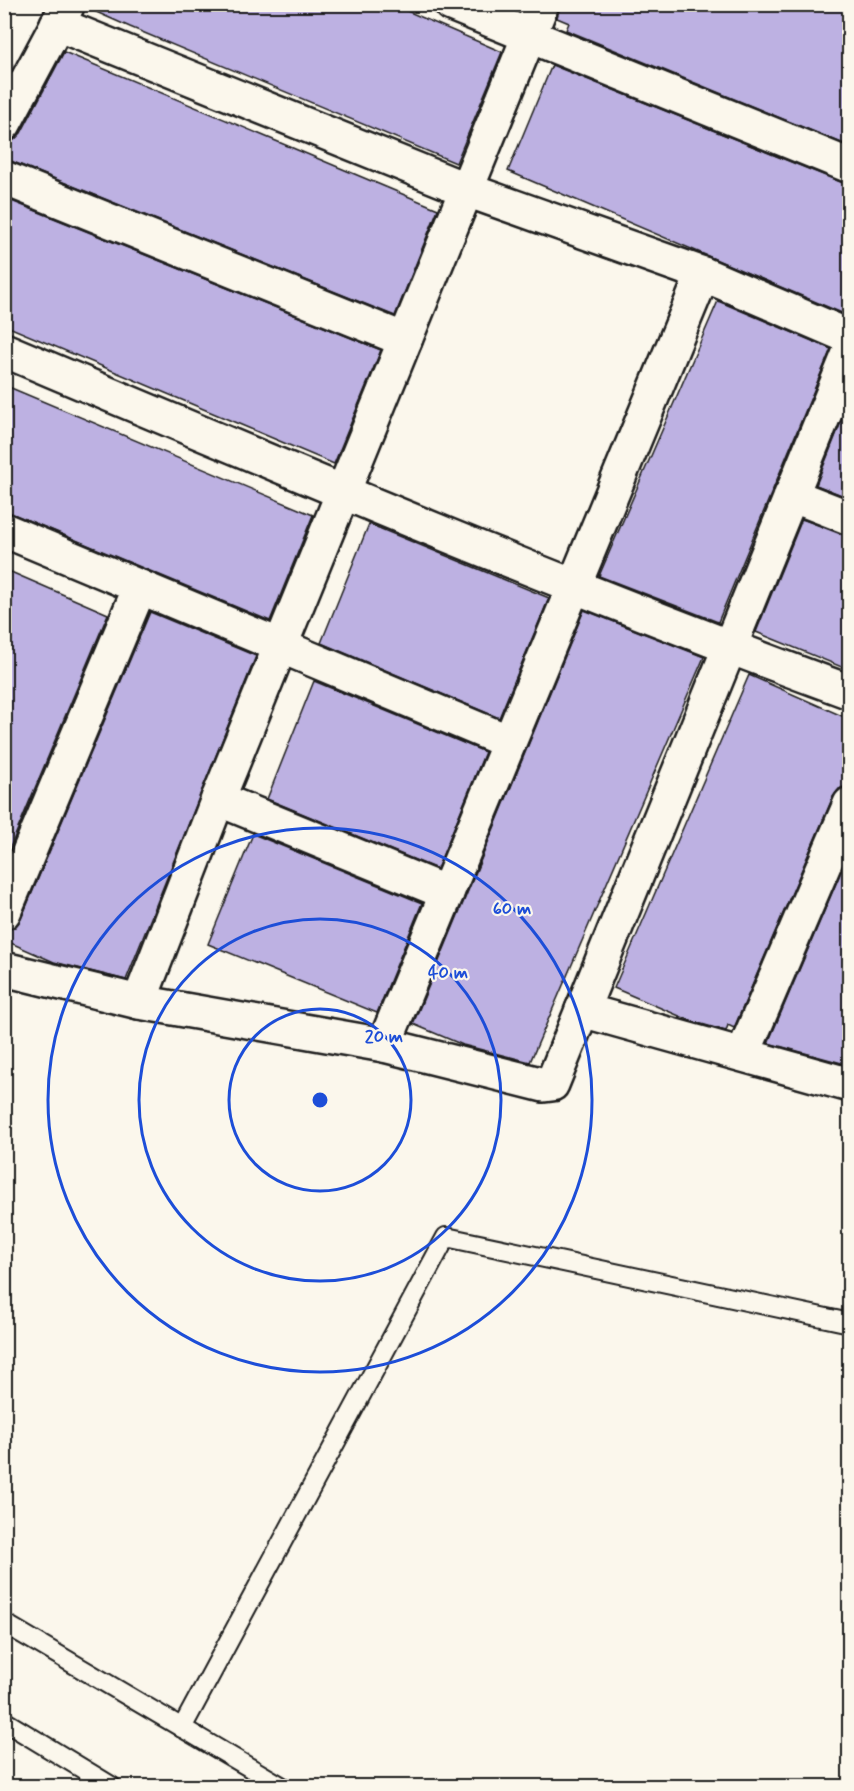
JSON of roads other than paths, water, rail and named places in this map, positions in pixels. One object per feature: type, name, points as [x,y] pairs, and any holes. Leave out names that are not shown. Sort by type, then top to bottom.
[{"type":"street","points":[[451,4],[849,166]]},
{"type":"street","points":[[138,1002],[218,799],[542,4]]},
{"type":"street","points":[[4,124],[63,14],[466,190],[703,274],[849,337]]},
{"type":"street","points":[[4,178],[405,340]]},
{"type":"street","points":[[384,1045],[703,274]]},
{"type":"street","points":[[4,350],[342,493],[730,648],[849,692]]},
{"type":"street","points":[[4,969],[138,1002],[384,1045],[544,1085],[552,1084],[849,351]]},
{"type":"street","points":[[792,495],[849,518]]},
{"type":"street","points":[[4,530],[509,742]]},
{"type":"street","points":[[4,912],[140,587]]},
{"type":"street","points":[[218,799],[447,893]]},
{"type":"street","points":[[743,1054],[849,804]]},
{"type":"street","points":[[582,1010],[849,1085]]},
{"type":"lane","points":[[182,1728],[446,1237],[849,1323]]},
{"type":"lane","points":[[4,1623],[281,1786]]},
{"type":"lane","points":[[7,1728],[111,1786]]}]
